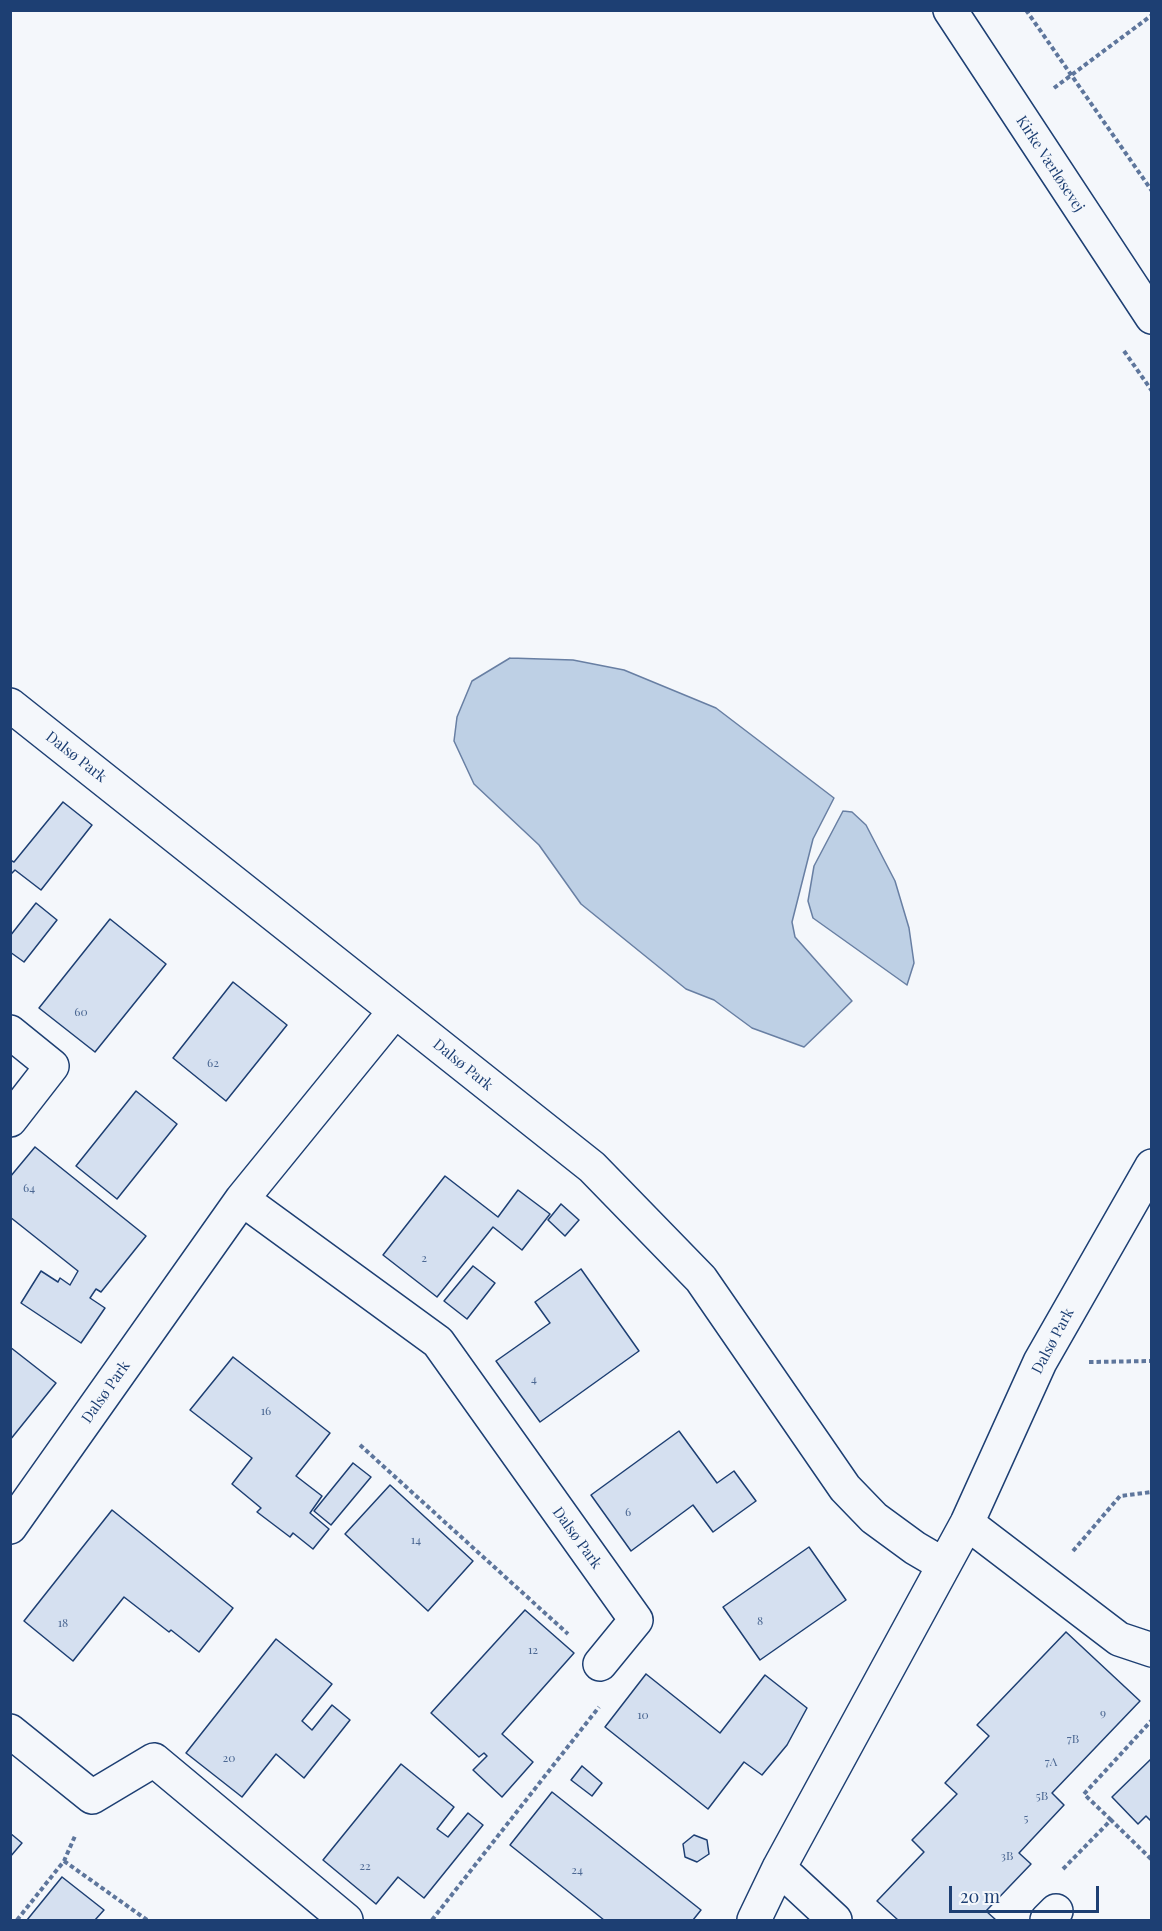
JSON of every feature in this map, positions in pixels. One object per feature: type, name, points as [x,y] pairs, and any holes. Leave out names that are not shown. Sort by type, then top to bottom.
[{"type":"street","name":"Kirke Værløsevej","points":[[950,10],[1152,317]]},
{"type":"street","name":"Dalsø Park","points":[[10,705],[592,1167],[701,1280],[845,1488],[874,1518],[915,1548],[944,1565]]},
{"type":"street","name":"Dalsø Park","points":[[10,1527],[242,1198],[394,1011]]},
{"type":"street","points":[[10,1032],[52,1066],[10,1120]]},
{"type":"street","name":"Dalsø Park","points":[[754,1920],[779,1868],[967,1523],[1040,1362],[1152,1166]]},
{"type":"street","name":"Dalsø Park","points":[[242,1198],[438,1342],[636,1620],[600,1664]]},
{"type":"street","points":[[967,1523],[1119,1639],[1152,1650]]},
{"type":"street","points":[[10,1731],[92,1797],[154,1760],[346,1920]]},
{"type":"street","points":[[779,1868],[835,1920]]},
{"type":"path","points":[[1026,10],[1152,191]]},
{"type":"path","points":[[1017,113],[1152,15]]},
{"type":"path","points":[[1040,1362],[1152,1361]]},
{"type":"path","points":[[360,1444],[618,1682],[432,1920]]},
{"type":"path","points":[[1045,1583],[1120,1496],[1152,1492]]},
{"type":"path","points":[[1152,1720],[1084,1794],[1152,1860]]},
{"type":"path","points":[[17,1920],[64,1861],[92,1797]]},
{"type":"path","points":[[1051,1916],[1055,1878],[1110,1820]]},
{"type":"path","points":[[64,1861],[147,1920]]},
{"type":"water","points":[[510,658],[573,660],[624,670],[716,708],[834,798],[813,839],[792,922],[795,937],[852,1001],[804,1047],[752,1028],[714,1000],[686,989],[581,904],[539,845],[474,784],[454,741],[457,717],[472,681]]},
{"type":"water","points":[[843,811],[852,812],[866,825],[895,881],[909,928],[914,963],[907,985],[813,918],[808,901],[814,866]]},
{"type":"building","points":[[63,802],[92,825],[41,890],[15,870],[10,875],[10,860],[14,862]]},
{"type":"building","points":[[36,903],[57,920],[24,962],[10,952],[10,936]]},
{"type":"building","points":[[110,919],[166,964],[95,1052],[39,1008]]},
{"type":"building","points":[[233,982],[287,1025],[226,1101],[173,1058]]},
{"type":"building","points":[[136,1091],[177,1124],[117,1199],[76,1166]]},
{"type":"building","points":[[35,1147],[146,1236],[101,1292],[96,1289],[90,1298],[105,1308],[81,1343],[21,1303],[41,1271],[58,1282],[60,1278],[70,1285],[78,1271],[10,1217],[10,1177]]},
{"type":"building","points":[[445,1176],[498,1217],[518,1190],[550,1214],[522,1250],[493,1227],[437,1297],[383,1255]]},
{"type":"building","points":[[561,1204],[579,1220],[565,1236],[548,1220]]},
{"type":"building","points":[[473,1266],[495,1283],[467,1319],[444,1301]]},
{"type":"building","points":[[581,1269],[639,1351],[540,1422],[496,1361],[550,1323],[535,1302]]},
{"type":"building","points":[[10,1347],[56,1383],[10,1440]]},
{"type":"building","points":[[233,1357],[330,1433],[296,1476],[322,1496],[310,1513],[329,1529],[313,1549],[293,1533],[290,1537],[257,1512],[261,1508],[232,1484],[252,1458],[190,1410]]},
{"type":"building","points":[[679,1431],[717,1483],[734,1471],[756,1501],[713,1532],[693,1505],[631,1551],[591,1495]]},
{"type":"building","points":[[353,1463],[371,1477],[331,1525],[314,1511]]},
{"type":"building","points":[[390,1485],[473,1561],[428,1611],[345,1534]]},
{"type":"building","points":[[112,1510],[233,1608],[199,1652],[124,1597],[73,1661],[24,1621]]},
{"type":"building","points":[[809,1547],[846,1600],[760,1660],[723,1607]]},
{"type":"building","points":[[525,1610],[574,1653],[502,1734],[533,1762],[502,1797],[473,1770],[487,1756],[484,1753],[479,1757],[431,1713]]},
{"type":"building","points":[[1066,1632],[1140,1701],[1052,1793],[1064,1805],[1019,1853],[1031,1864],[986,1911],[996,1920],[898,1920],[877,1901],[924,1852],[912,1840],[957,1794],[945,1783],[989,1736],[977,1725]]},
{"type":"building","points":[[276,1639],[332,1684],[302,1721],[312,1730],[332,1705],[350,1720],[304,1778],[276,1754],[242,1797],[186,1753]]},
{"type":"building","points":[[646,1674],[720,1733],[765,1675],[807,1708],[787,1745],[762,1775],[744,1762],[708,1809],[605,1727]]},
{"type":"building","points":[[1152,1758],[1152,1822],[1146,1816],[1138,1824],[1112,1797]]},
{"type":"building","points":[[401,1764],[454,1807],[437,1829],[448,1837],[468,1813],[483,1825],[424,1898],[398,1877],[376,1904],[323,1860]]},
{"type":"building","points":[[582,1766],[602,1783],[592,1796],[571,1780]]},
{"type":"building","points":[[552,1792],[701,1910],[693,1920],[604,1920],[510,1845]]},
{"type":"building","points":[[10,1833],[22,1843],[10,1857]]},
{"type":"building","points":[[694,1835],[707,1840],[709,1854],[697,1862],[685,1857],[683,1844]]},
{"type":"building","points":[[62,1877],[104,1910],[95,1920],[27,1920]]}]
